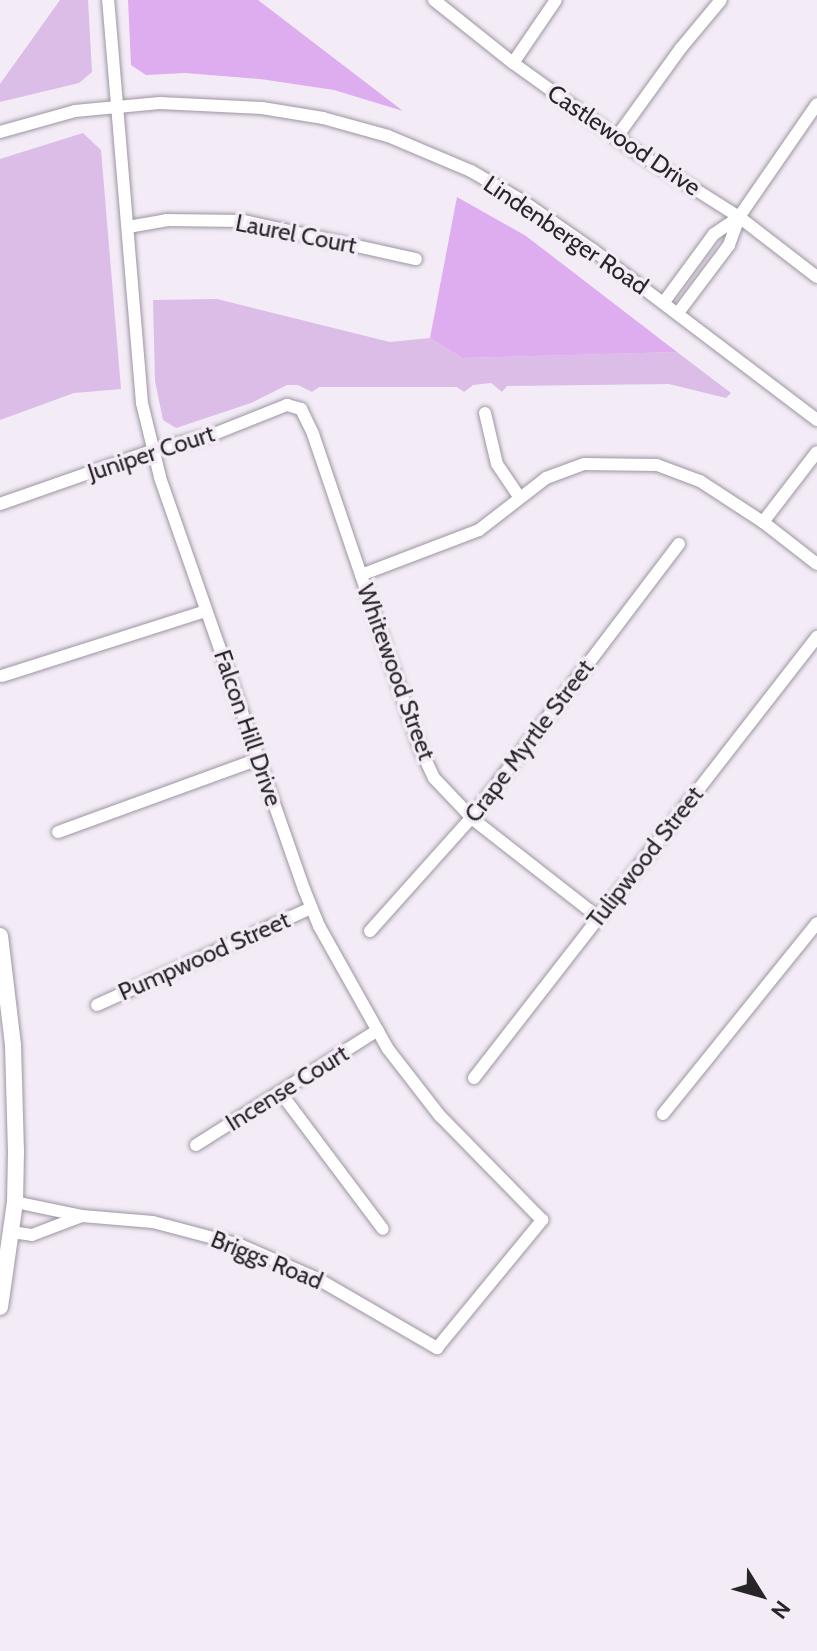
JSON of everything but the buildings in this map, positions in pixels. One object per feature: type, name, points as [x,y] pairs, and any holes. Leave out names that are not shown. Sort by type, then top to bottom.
[{"type":"main road","points":[[0,936],[13,1045],[8,1201],[0,1307]]},
{"type":"street","name":"Falcon Hill Drive","points":[[108,0],[142,403],[206,611],[311,908],[378,1030],[440,1116],[542,1220],[437,1348]]},
{"type":"street","name":"Castlewood Drive","points":[[434,0],[513,63],[616,138],[739,217],[817,277]]},
{"type":"street","points":[[513,63],[556,0]]},
{"type":"street","points":[[616,138],[681,48],[721,0]]},
{"type":"street","name":"Lindenberger Road","points":[[0,132],[33,121],[116,105],[201,103],[262,108],[323,118],[388,136],[471,171],[524,202],[664,302],[817,420]]},
{"type":"street","points":[[678,313],[729,245],[739,217],[817,104]]},
{"type":"street","points":[[664,302],[714,234],[739,217]]},
{"type":"street","name":"Laurel Court","points":[[128,227],[166,220],[244,221],[416,259]]},
{"type":"street","name":"Juniper Court","points":[[0,504],[154,450],[214,434],[287,405],[301,409]]},
{"type":"street","name":"Whitewood Street","points":[[301,409],[313,434],[420,748],[440,785],[471,818],[598,917]]},
{"type":"street","points":[[485,413],[497,464],[519,497]]},
{"type":"street","points":[[763,522],[817,452]]},
{"type":"street","points":[[361,575],[479,530],[546,478],[584,464],[657,465],[700,481],[763,522],[817,564]]},
{"type":"street","name":"Crape Myrtle Street","points":[[370,931],[471,818],[679,544]]},
{"type":"street","points":[[2,676],[206,611]]},
{"type":"street","name":"Tulipwood Street","points":[[474,1078],[817,637]]},
{"type":"street","points":[[58,832],[259,759]]},
{"type":"street","name":"Pumpwood Street","points":[[97,1005],[311,908]]},
{"type":"street","points":[[663,1114],[817,923]]},
{"type":"street","name":"Incense Court","points":[[196,1145],[378,1030]]},
{"type":"street","points":[[280,1092],[383,1229]]},
{"type":"street","name":"Briggs Road","points":[[8,1201],[82,1216],[153,1222],[254,1250],[318,1279],[437,1348]]},
{"type":"street","name":"Briggs Road","points":[[6,1231],[32,1235],[82,1216]]},
{"type":"shaded area","points":[[60,0],[88,0],[92,72],[79,83],[0,102],[0,84]]},
{"type":"shaded area","points":[[128,0],[258,0],[403,111],[334,90],[260,79],[185,73],[146,75],[131,65]]},
{"type":"shaded area","points":[[83,133],[101,150],[121,389],[74,393],[0,420],[0,159]]},
{"type":"shaded area","points":[[457,197],[526,236],[677,352],[462,358],[430,338]]},
{"type":"shaded area","points":[[217,299],[390,342],[430,338],[462,358],[677,352],[731,393],[726,398],[669,384],[507,386],[502,392],[491,383],[473,385],[464,392],[457,387],[319,387],[312,392],[298,385],[287,385],[251,403],[176,428],[163,420],[155,381],[153,300]]}]
